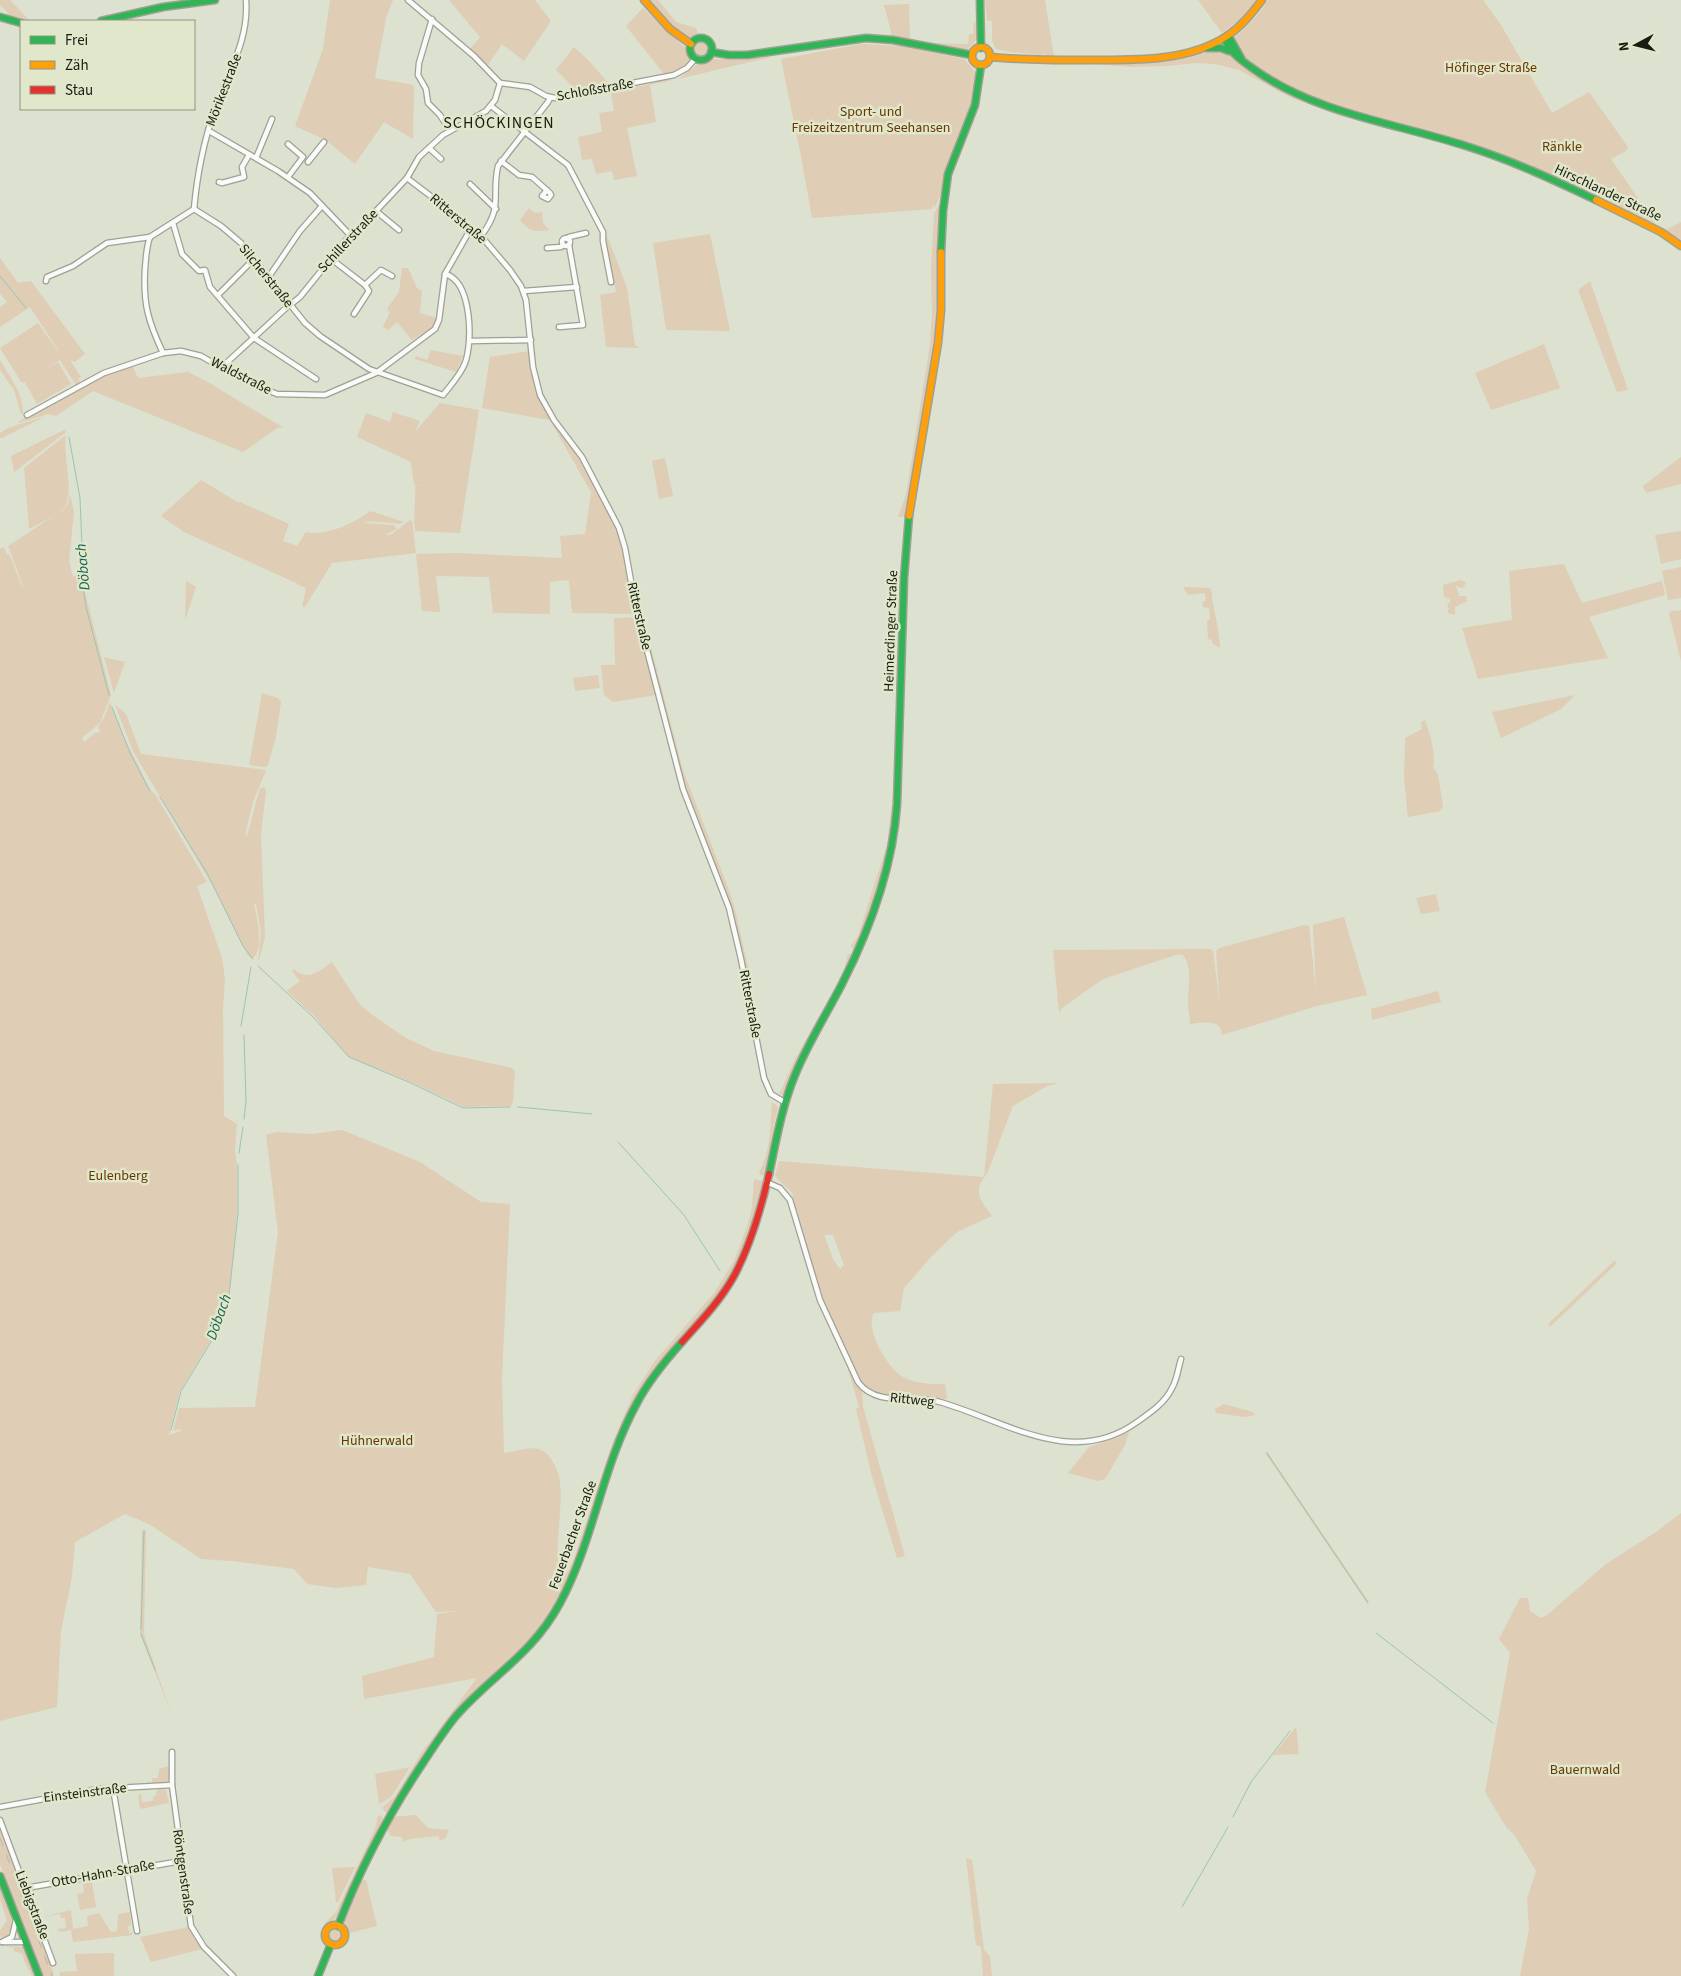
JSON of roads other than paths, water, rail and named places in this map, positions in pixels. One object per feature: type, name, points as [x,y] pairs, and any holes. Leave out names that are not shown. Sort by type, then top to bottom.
[{"type":"main road","points":[[105,20],[163,7],[216,0]]},
{"type":"main road","points":[[644,0],[670,29],[691,44]]},
{"type":"main road","points":[[980,0],[981,48]]},
{"type":"main road","points":[[990,57],[1046,60],[1149,59],[1176,56],[1204,48],[1226,36],[1248,18],[1262,0]]},
{"type":"main road","points":[[0,17],[20,23]]},
{"type":"main road","points":[[1226,36],[1230,51]]},
{"type":"main road","points":[[1226,36],[1243,61]]},
{"type":"main road","points":[[711,52],[731,56],[751,55],[844,40],[874,38],[972,55]]},
{"type":"main road","points":[[697,39],[705,39],[711,46],[711,52],[705,59],[696,58],[690,52],[691,44],[697,39]]},
{"type":"main road","points":[[972,55],[981,48],[988,51],[990,57]]},
{"type":"main road","points":[[1204,48],[1222,48],[1230,51]]},
{"type":"main road","name":"Hirschlander Straße","points":[[1230,51],[1262,76],[1300,96],[1494,155],[1638,220],[1661,232],[1681,246]]},
{"type":"main road","points":[[972,55],[974,62],[981,65],[986,63],[990,57]]},
{"type":"main road","name":"Heimerdinger Straße","points":[[766,1182],[786,1103],[802,1058],[838,993],[857,952],[882,880],[893,838],[897,795],[905,554],[912,491],[938,346],[943,208],[950,170],[976,101],[981,65]]},
{"type":"main road","name":"Feuerbacher Straße","points":[[338,1926],[361,1868],[382,1826],[440,1738],[457,1715],[478,1694],[527,1651],[544,1630],[563,1600],[633,1408],[658,1370],[712,1308],[728,1285],[751,1238],[766,1182]]},
{"type":"main road","points":[[0,1876],[39,1976]]},
{"type":"main road","points":[[331,1926],[338,1926],[344,1932],[344,1938],[340,1943],[331,1944],[326,1940],[326,1930],[331,1926]]},
{"type":"main road","points":[[318,1976],[331,1944]]},
{"type":"street","name":"Mörikestraße","points":[[194,210],[195,194],[209,131],[216,107],[242,42],[246,19],[246,0]]},
{"type":"street","points":[[408,0],[474,56],[500,83],[492,106],[476,118],[450,131],[429,148],[419,157],[408,178]]},
{"type":"street","points":[[432,19],[419,63],[418,75],[426,89],[428,103],[450,131]]},
{"type":"street","name":"Schloßstraße","points":[[500,83],[530,87],[550,98],[674,75],[688,68],[696,58]]},
{"type":"street","points":[[481,236],[491,223],[496,209],[496,175],[498,166],[550,98]]},
{"type":"street","points":[[492,106],[568,165],[603,232],[611,282]]},
{"type":"street","points":[[256,158],[272,119]]},
{"type":"street","points":[[209,131],[288,177],[310,194],[350,235]]},
{"type":"street","points":[[288,144],[308,162],[324,142]]},
{"type":"street","points":[[429,148],[441,159]]},
{"type":"street","points":[[219,182],[222,183],[244,177],[242,167],[249,155]]},
{"type":"street","points":[[288,177],[303,157]]},
{"type":"street","points":[[501,161],[519,175],[532,177],[546,190]]},
{"type":"street","name":"Ritterstraße","points":[[408,178],[449,210],[470,230],[481,236],[510,270],[524,291],[533,367],[540,395],[554,420],[574,444],[592,474],[622,536],[635,604],[683,789],[729,908],[764,1078],[771,1094],[786,1103]]},
{"type":"street","name":"Schillerstraße","points":[[222,367],[300,297],[350,235],[408,178]]},
{"type":"street","points":[[470,184],[496,209]]},
{"type":"street","points":[[268,278],[300,231],[322,206]]},
{"type":"street","points":[[46,281],[47,277],[73,266],[107,243],[150,237],[194,210]]},
{"type":"street","name":"Silcherstraße","points":[[194,210],[221,226],[241,242],[288,306],[305,323],[320,336],[376,373],[443,394],[465,364],[470,341]]},
{"type":"street","points":[[376,211],[398,230]]},
{"type":"street","points":[[173,223],[182,254],[199,271],[205,270],[210,287],[254,338],[316,379]]},
{"type":"street","name":"Waldstraße","points":[[27,415],[104,373],[163,353],[181,351],[192,352],[201,356],[265,390],[277,394],[325,395],[376,373],[435,329],[439,320],[445,274],[470,230]]},
{"type":"street","points":[[563,245],[562,240],[586,234]]},
{"type":"street","points":[[150,237],[147,246],[145,306],[163,353]]},
{"type":"street","points":[[559,327],[583,325],[570,242],[567,239]]},
{"type":"street","points":[[547,248],[569,245]]},
{"type":"street","points":[[330,258],[365,285],[369,291],[354,314]]},
{"type":"street","points":[[218,296],[253,260]]},
{"type":"street","points":[[365,285],[381,270],[392,276]]},
{"type":"street","points":[[445,274],[450,276],[462,291],[468,316],[470,341],[531,340]]},
{"type":"street","points":[[524,291],[577,287]]},
{"type":"street","name":"Rittweg","points":[[766,1182],[780,1188],[790,1200],[820,1300],[858,1382],[866,1390],[876,1395],[887,1398],[937,1401],[1002,1426],[1038,1436],[1071,1443],[1094,1442],[1113,1436],[1132,1426],[1156,1409],[1172,1389],[1181,1359]]},
{"type":"street","name":"Röntgenstraße","points":[[172,1752],[172,1785],[189,1917],[193,1931],[204,1947],[233,1976]]},
{"type":"street","name":"Einsteinstraße","points":[[0,1807],[73,1792],[172,1785]]},
{"type":"street","points":[[113,1788],[137,1931]]},
{"type":"street","name":"Liebigstraße","points":[[0,1820],[53,1963]]},
{"type":"street","name":"Otto-Hahn-Straße","points":[[26,1888],[181,1861]]},
{"type":"street","points":[[12,1937],[16,1918]]},
{"type":"street","points":[[1,1942],[12,1937],[25,1939]]},
{"type":"street","points":[[1,1942],[21,1942],[25,1939]]},
{"type":"waterway","name":"Döbach","points":[[0,276],[26,308]]},
{"type":"waterway","name":"Döbach","points":[[69,437],[80,498],[82,580],[86,607],[109,695]]},
{"type":"waterway","name":"Döbach","points":[[112,707],[130,753],[150,791]]},
{"type":"waterway","name":"Döbach","points":[[160,797],[207,873],[243,946],[253,959]]},
{"type":"waterway","points":[[258,966],[314,1018],[349,1057],[411,1083],[463,1108],[510,1107]]},
{"type":"waterway","name":"Döbach","points":[[241,1026],[251,967]]},
{"type":"waterway","name":"Döbach","points":[[244,1035],[246,1101],[244,1119]]},
{"type":"waterway","points":[[518,1107],[592,1114]]},
{"type":"waterway","name":"Döbach","points":[[239,1153],[243,1127]]},
{"type":"waterway","points":[[618,1142],[684,1215],[720,1271]]},
{"type":"waterway","name":"Döbach","points":[[171,1430],[181,1391],[214,1337],[229,1295],[238,1213],[238,1165]]},
{"type":"waterway","points":[[1267,1453],[1368,1603]]},
{"type":"waterway","name":"Döbach","points":[[141,1629],[144,1531]]},
{"type":"waterway","points":[[1376,1633],[1493,1723]]},
{"type":"waterway","name":"Döbach","points":[[141,1634],[155,1670]]},
{"type":"waterway","points":[[1233,1817],[1251,1782],[1290,1731]]},
{"type":"waterway","points":[[1182,1907],[1228,1827]]},
{"type":"railway","points":[[0,1838],[52,1976]]},
{"type":"district","name":"SCHÖCKINGEN","points":[[499,123]]},
{"type":"park label","name":"Höfinger Straße","points":[[1491,68]]},
{"type":"park label","name":"Sport- und Freizeitzentrum Seehansen","points":[[871,120]]},
{"type":"park label","name":"Ränkle","points":[[1562,147]]},
{"type":"park label","name":"Eulenberg","points":[[118,1176]]},
{"type":"park label","name":"Hühnerwald","points":[[377,1441]]},
{"type":"park label","name":"Bauernwald","points":[[1585,1770]]}]
